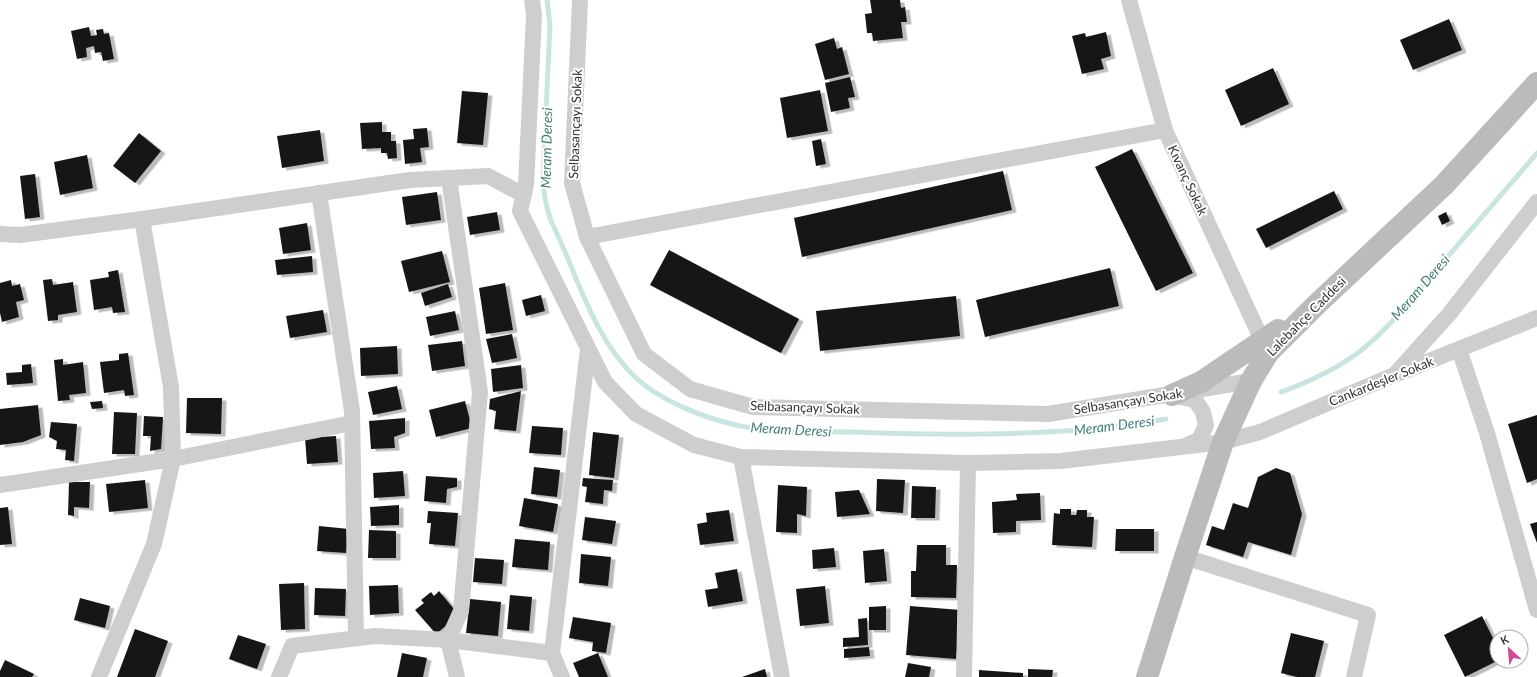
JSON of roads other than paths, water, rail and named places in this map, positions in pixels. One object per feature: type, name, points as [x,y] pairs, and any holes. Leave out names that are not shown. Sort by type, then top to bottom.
[{"type":"street","points":[[532,0],[534,15],[526,185],[520,211],[605,382],[636,414],[694,444],[741,457],[968,463],[1061,461],[1180,447],[1199,440],[1206,425],[1203,412],[1195,400],[1172,395]]},
{"type":"street","name":"Selbasançayı Sokak","points":[[580,0],[572,183],[587,237],[644,354],[690,389],[753,407],[1048,414],[1172,395],[1250,381]]},
{"type":"street","name":"Kıvanç Sokak","points":[[1129,0],[1164,130],[1265,347]]},
{"type":"street","name":"Lalebahçe Caddesi","points":[[1147,677],[1184,557],[1223,442],[1265,347],[1316,305],[1444,185],[1537,83]]},
{"type":"street","points":[[587,237],[1164,130]]},
{"type":"street","points":[[0,234],[20,235],[142,219],[410,180],[488,176],[524,195]]},
{"type":"street","points":[[449,178],[480,392],[461,611],[448,640],[457,677]]},
{"type":"street","points":[[319,193],[352,411],[356,638]]},
{"type":"street","points":[[1394,375],[1450,313],[1537,202]]},
{"type":"street","points":[[99,677],[154,544],[173,459],[171,387],[142,219]]},
{"type":"street","name":"Cankardeşler Sokak","points":[[1180,447],[1223,442],[1260,432],[1394,375],[1537,318]]},
{"type":"street","points":[[1172,395],[1201,382],[1265,347]]},
{"type":"street","points":[[562,677],[552,653],[588,349]]},
{"type":"street","points":[[1459,349],[1486,433],[1537,610]]},
{"type":"street","points":[[0,486],[173,459],[352,423]]},
{"type":"street","points":[[741,457],[782,677]]},
{"type":"street","points":[[964,677],[968,463]]},
{"type":"street","points":[[1184,557],[1368,615],[1354,677]]},
{"type":"street","points":[[279,677],[292,646],[375,636],[448,640],[552,653]]},
{"type":"waterway","name":"Meram Deresi","points":[[547,0],[550,25],[543,177],[544,194],[548,210],[551,221],[596,323],[607,343],[620,361],[644,385],[668,400],[707,417],[746,427],[776,431],[910,434],[1001,434],[1100,428],[1166,419]]},
{"type":"waterway","name":"Meram Deresi","points":[[1281,392],[1312,380],[1331,370],[1359,352],[1380,334],[1537,153]]}]
